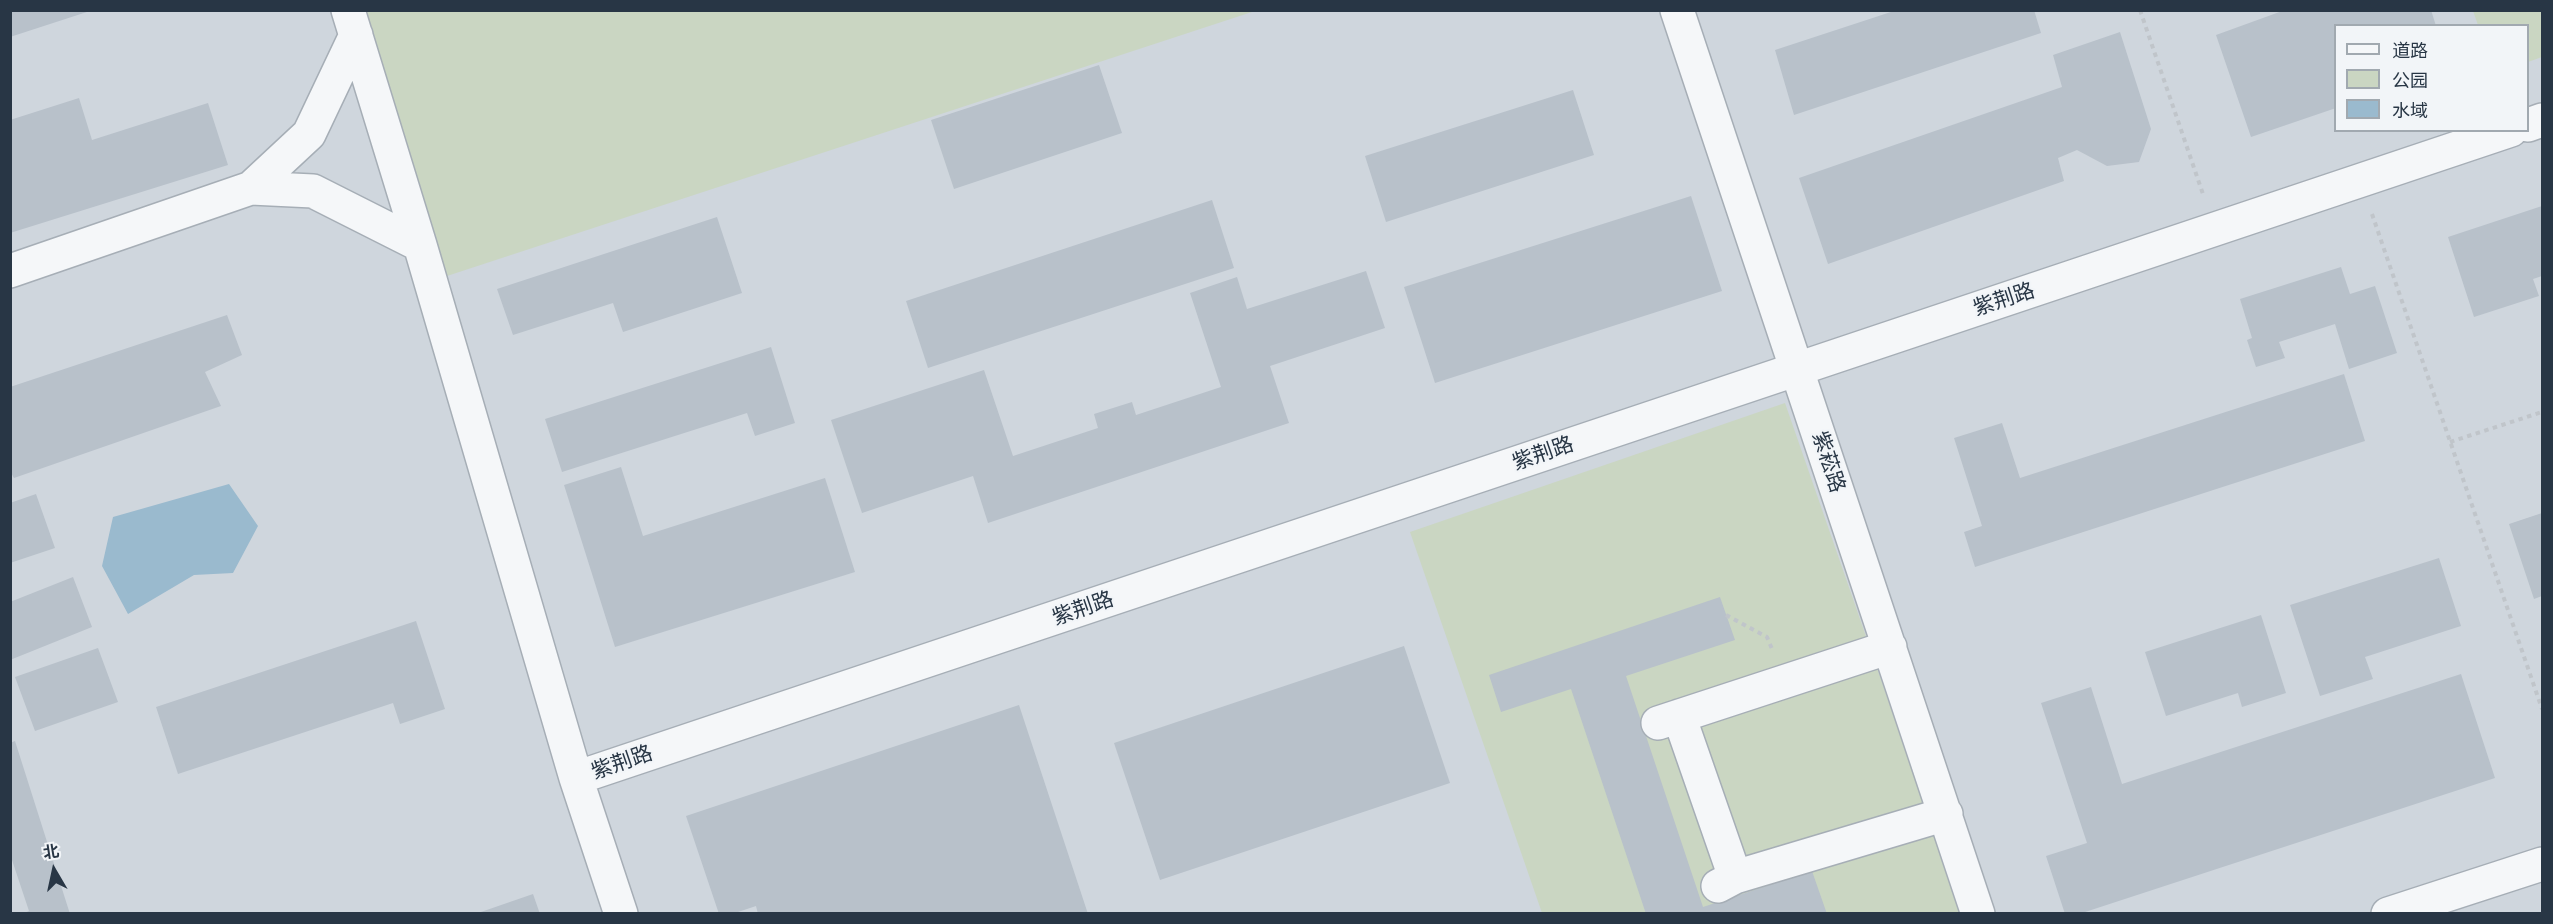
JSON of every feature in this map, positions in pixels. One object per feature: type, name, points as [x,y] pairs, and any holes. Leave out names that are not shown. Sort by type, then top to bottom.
[{"type":"street","name":"紫菘路","points":[[1677,10],[1978,914]]},
{"type":"street","points":[[251,188],[309,134],[352,23]]},
{"type":"street","points":[[352,23],[576,778],[621,914]]},
{"type":"street","name":"紫荆路","points":[[576,778],[2505,132]]},
{"type":"street","points":[[10,271],[251,188],[313,191],[420,246]]},
{"type":"street","points":[[1890,646],[1669,719],[1726,882],[1946,814]]},
{"type":"street","points":[[2388,914],[2542,864]]},
{"type":"path","points":[[2140,10],[2215,230]]},
{"type":"path","points":[[2360,181],[2542,709]]},
{"type":"path","points":[[2450,442],[2542,412]]},
{"type":"path","points":[[1726,615],[1767,637],[1787,679]]},
{"type":"shaded area","points":[[11,11],[2542,11],[2542,913],[11,913]]},
{"type":"green space","points":[[362,10],[1255,11],[447,276]]},
{"type":"green space","points":[[2473,11],[2542,11],[2542,57],[2529,62],[2529,24],[2478,24]]},
{"type":"green space","points":[[1785,403],[1962,913],[1542,913],[1410,532]]},
{"type":"water","points":[[229,484],[258,526],[233,573],[194,575],[128,614],[102,566],[113,517]]},
{"type":"building","points":[[10,10],[90,10],[90,11],[10,37]]},
{"type":"building","points":[[1897,10],[2034,10],[2041,33],[1794,115],[1775,50]]},
{"type":"building","points":[[2285,10],[2431,10],[2435,24],[2334,24],[2334,109],[2251,137],[2216,35]]},
{"type":"building","points":[[2120,32],[2151,129],[2139,162],[2107,166],[2077,150],[2058,158],[2064,181],[1828,264],[1799,178],[2062,87],[2053,55]]},
{"type":"building","points":[[1099,65],[1122,133],[954,189],[931,120]]},
{"type":"building","points":[[1573,90],[1594,155],[1386,222],[1365,156]]},
{"type":"building","points":[[79,98],[92,140],[208,103],[228,165],[10,233],[10,120]]},
{"type":"building","points":[[1691,196],[1722,291],[1435,383],[1404,287]]},
{"type":"building","points":[[1212,200],[1234,268],[928,368],[906,301]]},
{"type":"building","points":[[2542,206],[2542,276],[2533,279],[2539,296],[2474,317],[2448,237]]},
{"type":"building","points":[[717,217],[742,293],[623,332],[613,303],[513,335],[497,289]]},
{"type":"building","points":[[2341,267],[2350,294],[2375,286],[2397,353],[2349,369],[2335,324],[2279,342],[2285,358],[2256,367],[2247,340],[2252,338],[2240,299]]},
{"type":"building","points":[[1366,271],[1385,328],[1270,366],[1289,423],[988,523],[973,476],[862,513],[831,420],[984,370],[1013,456],[1098,428],[1094,414],[1132,402],[1136,415],[1221,387],[1190,293],[1237,277],[1247,309]]},
{"type":"building","points":[[227,315],[242,355],[205,372],[221,406],[14,478],[10,471],[10,387]]},
{"type":"building","points":[[771,347],[795,423],[755,436],[747,413],[562,472],[545,419]]},
{"type":"building","points":[[2344,374],[2365,441],[1975,567],[1964,532],[1982,526],[1954,438],[2002,423],[2020,478]]},
{"type":"building","points":[[621,467],[643,536],[825,478],[855,572],[615,647],[564,485]]},
{"type":"building","points":[[36,494],[55,548],[10,563],[10,503]]},
{"type":"building","points":[[2542,513],[2542,596],[2534,599],[2509,524]]},
{"type":"building","points":[[2439,558],[2461,626],[2365,657],[2373,679],[2320,696],[2290,605]]},
{"type":"building","points":[[73,577],[92,627],[10,660],[10,602]]},
{"type":"building","points":[[1720,597],[1735,640],[1626,676],[1703,907],[1812,871],[1827,914],[1646,914],[1571,689],[1501,712],[1489,675]]},
{"type":"building","points":[[2261,615],[2286,693],[2242,707],[2238,693],[2166,716],[2145,652]]},
{"type":"building","points":[[416,621],[445,709],[400,724],[393,703],[178,774],[156,707]]},
{"type":"building","points":[[1404,646],[1450,783],[1160,880],[1114,743]]},
{"type":"building","points":[[98,648],[118,702],[35,731],[15,677]]},
{"type":"building","points":[[2461,674],[2495,778],[2079,914],[2065,914],[2046,856],[2087,843],[2041,703],[2091,687],[2122,784]]},
{"type":"building","points":[[1019,705],[1088,914],[758,914],[756,906],[732,914],[719,914],[686,816]]},
{"type":"building","points":[[15,741],[70,914],[22,914],[29,911],[10,854],[10,743]]},
{"type":"building","points":[[533,894],[540,914],[478,914],[478,913]]}]
